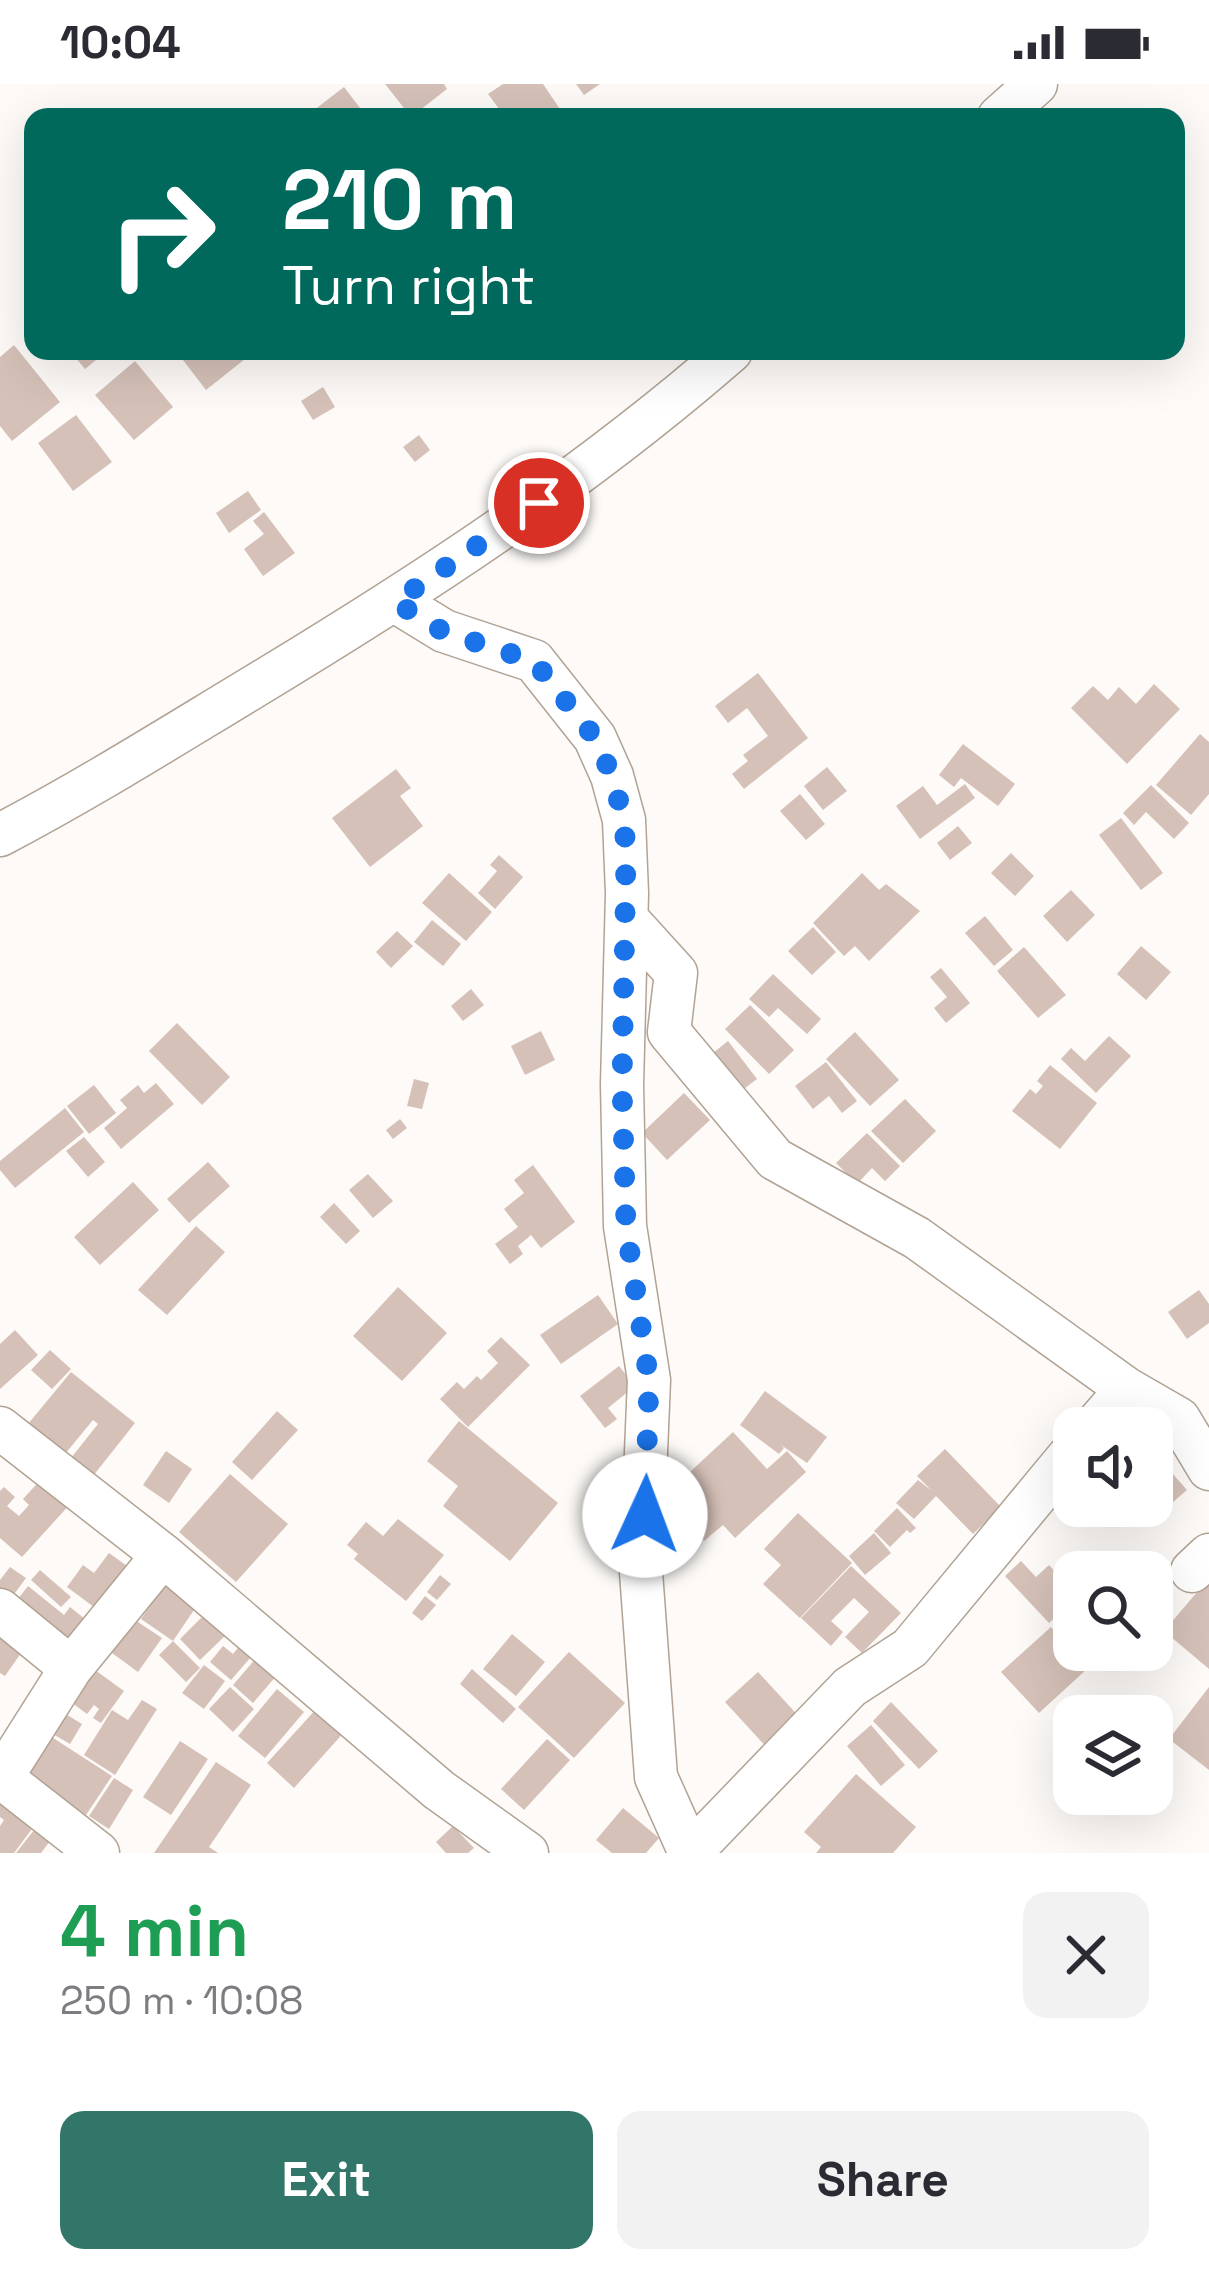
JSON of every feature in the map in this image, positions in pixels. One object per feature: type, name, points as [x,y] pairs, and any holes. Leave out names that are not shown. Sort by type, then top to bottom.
[{"type":"street","points":[[1009,108],[1036,84]]},
{"type":"street","points":[[0,836],[395,602],[575,479],[721,360]]},
{"type":"street","points":[[395,602],[444,632],[534,661],[595,738],[624,820],[626,1226],[649,1380],[643,1595],[656,1777],[690,1853],[850,1687],[910,1648],[1053,1475]]},
{"type":"street","points":[[626,919],[676,973],[669,1032],[776,1159],[916,1238],[1126,1389],[1180,1419],[1209,1469]]},
{"type":"street","points":[[1111,1407],[1126,1389]]},
{"type":"street","points":[[0,1428],[163,1555],[439,1790],[527,1853]]},
{"type":"street","points":[[98,1853],[40,1804],[1,1779],[71,1668],[163,1555]]},
{"type":"street","points":[[0,1610],[71,1668]]},
{"type":"building","points":[[385,84],[444,84],[447,89],[423,108],[404,108]]},
{"type":"building","points":[[503,84],[543,84],[559,108],[498,108],[488,94]]},
{"type":"building","points":[[576,84],[600,84],[584,95]]},
{"type":"building","points":[[344,87],[360,108],[317,108]]},
{"type":"building","points":[[14,345],[60,402],[12,441],[0,426],[0,357]]},
{"type":"building","points":[[183,360],[244,360],[206,390]]},
{"type":"building","points":[[135,361],[173,407],[134,440],[95,395]]},
{"type":"building","points":[[323,387],[335,407],[313,420],[301,401]]},
{"type":"building","points":[[76,415],[112,462],[73,491],[38,443]]},
{"type":"building","points":[[419,435],[430,450],[415,462],[403,447]]},
{"type":"building","points":[[248,491],[261,510],[229,533],[216,513]]},
{"type":"building","points":[[264,512],[295,553],[263,576],[244,549],[264,534],[253,521]]},
{"type":"building","points":[[758,673],[808,738],[744,789],[732,774],[748,761],[743,755],[768,736],[747,708],[728,723],[715,706]]},
{"type":"building","points":[[1154,684],[1180,709],[1127,764],[1071,708],[1093,686],[1108,700],[1119,687],[1136,704]]},
{"type":"building","points":[[1200,734],[1209,742],[1209,794],[1191,815],[1156,785]]},
{"type":"building","points":[[963,744],[1015,784],[998,806],[961,778],[954,787],[939,775]]},
{"type":"building","points":[[827,767],[847,791],[823,810],[804,786]]},
{"type":"building","points":[[396,769],[411,788],[400,796],[423,826],[370,867],[332,818]]},
{"type":"building","points":[[965,784],[975,798],[920,839],[896,806],[923,786],[937,805]]},
{"type":"building","points":[[1151,785],[1189,823],[1174,839],[1146,812],[1134,825],[1123,813]]},
{"type":"building","points":[[800,794],[825,824],[806,840],[780,811]]},
{"type":"building","points":[[1121,818],[1163,873],[1141,890],[1099,835]]},
{"type":"building","points":[[958,826],[972,843],[950,860],[937,843]]},
{"type":"building","points":[[1011,853],[1034,876],[1015,896],[991,873]]},
{"type":"building","points":[[499,855],[523,877],[495,909],[478,893],[497,871],[490,865]]},
{"type":"building","points":[[449,873],[492,912],[466,941],[422,903]]},
{"type":"building","points":[[862,873],[879,890],[886,884],[920,911],[869,961],[855,946],[844,956],[813,923]]},
{"type":"building","points":[[1071,890],[1095,915],[1067,942],[1043,916]]},
{"type":"building","points":[[985,916],[1013,950],[994,966],[965,933]]},
{"type":"building","points":[[432,920],[461,944],[443,966],[414,942]]},
{"type":"building","points":[[813,927],[836,952],[812,975],[788,951]]},
{"type":"building","points":[[397,931],[413,946],[391,968],[376,952]]},
{"type":"building","points":[[1141,946],[1171,972],[1146,1000],[1117,974]]},
{"type":"building","points":[[1024,947],[1066,995],[1038,1018],[997,971]]},
{"type":"building","points":[[941,968],[970,1003],[946,1023],[934,1008],[947,997],[930,977]]},
{"type":"building","points":[[773,974],[821,1019],[807,1034],[778,1008],[769,1017],[749,999]]},
{"type":"building","points":[[471,989],[484,1005],[463,1021],[451,1006]]},
{"type":"building","points":[[750,1005],[794,1050],[769,1074],[725,1029]]},
{"type":"building","points":[[177,1023],[230,1077],[202,1105],[149,1051]]},
{"type":"building","points":[[541,1031],[555,1060],[525,1075],[511,1046]]},
{"type":"building","points":[[855,1032],[899,1080],[870,1106],[826,1059]]},
{"type":"building","points":[[1109,1036],[1131,1056],[1096,1093],[1061,1059],[1071,1048],[1085,1061]]},
{"type":"building","points":[[728,1041],[757,1079],[737,1094],[708,1057]]},
{"type":"building","points":[[826,1062],[857,1101],[842,1113],[829,1096],[813,1109],[795,1086]]},
{"type":"building","points":[[1050,1065],[1097,1103],[1060,1149],[1012,1111],[1030,1089],[1036,1094],[1043,1086],[1037,1081]]},
{"type":"building","points":[[414,1079],[429,1083],[422,1109],[407,1106]]},
{"type":"building","points":[[156,1083],[174,1104],[121,1149],[104,1128],[127,1108],[120,1100],[138,1085],[144,1093]]},
{"type":"building","points":[[94,1085],[116,1113],[89,1134],[67,1106]]},
{"type":"building","points":[[684,1093],[710,1120],[667,1160],[642,1133]]},
{"type":"building","points":[[905,1099],[936,1131],[903,1163],[871,1131]]},
{"type":"building","points":[[65,1108],[84,1132],[15,1188],[0,1170],[0,1161]]},
{"type":"building","points":[[400,1119],[407,1128],[393,1139],[386,1130]]},
{"type":"building","points":[[867,1133],[900,1166],[885,1181],[872,1168],[857,1184],[836,1163]]},
{"type":"building","points":[[84,1137],[105,1162],[88,1177],[66,1151]]},
{"type":"building","points":[[208,1162],[230,1186],[189,1223],[167,1199]]},
{"type":"building","points":[[533,1165],[575,1222],[541,1248],[531,1235],[518,1246],[523,1254],[510,1264],[495,1244],[518,1227],[504,1209],[524,1193],[514,1180]]},
{"type":"building","points":[[368,1174],[393,1201],[373,1218],[349,1190]]},
{"type":"building","points":[[133,1182],[159,1210],[100,1265],[74,1237]]},
{"type":"building","points":[[334,1203],[360,1231],[346,1244],[320,1217]]},
{"type":"building","points":[[196,1226],[225,1252],[167,1315],[138,1290]]},
{"type":"building","points":[[398,1287],[447,1333],[402,1381],[353,1336]]},
{"type":"building","points":[[1199,1290],[1209,1304],[1209,1323],[1187,1339],[1168,1312]]},
{"type":"building","points":[[598,1295],[618,1324],[561,1364],[540,1335]]},
{"type":"building","points":[[15,1330],[38,1355],[0,1389],[0,1344]]},
{"type":"building","points":[[501,1337],[530,1365],[468,1427],[440,1399],[457,1382],[464,1389],[477,1376],[481,1380],[498,1363],[487,1351]]},
{"type":"building","points":[[50,1350],[71,1369],[52,1389],[31,1370]]},
{"type":"building","points":[[619,1366],[635,1386],[608,1408],[617,1419],[605,1428],[580,1396]]},
{"type":"building","points":[[71,1372],[135,1423],[93,1476],[71,1458],[98,1424],[93,1420],[65,1454],[28,1424]]},
{"type":"building","points":[[765,1391],[827,1437],[807,1463],[781,1445],[779,1454],[740,1425]]},
{"type":"building","points":[[277,1411],[298,1430],[252,1480],[232,1462]]},
{"type":"building","points":[[459,1421],[558,1503],[510,1561],[443,1506],[458,1486],[427,1461]]},
{"type":"building","points":[[733,1432],[767,1469],[787,1451],[806,1472],[735,1538],[723,1525],[704,1541],[663,1497]]},
{"type":"building","points":[[945,1449],[1001,1507],[973,1534],[936,1496],[914,1519],[896,1503],[918,1480],[932,1491],[917,1476]]},
{"type":"building","points":[[166,1451],[192,1469],[169,1503],[143,1485]]},
{"type":"building","points":[[230,1474],[288,1524],[236,1582],[179,1532]]},
{"type":"building","points":[[1173,1474],[1187,1490],[1173,1502]]},
{"type":"building","points":[[44,1476],[72,1502],[22,1557],[0,1538],[0,1491],[4,1487],[15,1497],[7,1506],[19,1516],[29,1505],[23,1499]]},
{"type":"building","points":[[897,1508],[916,1528],[907,1530],[890,1547],[874,1531]]},
{"type":"building","points":[[798,1513],[852,1563],[800,1618],[763,1584],[781,1565],[764,1549]]},
{"type":"building","points":[[398,1519],[444,1555],[406,1601],[354,1559],[358,1554],[347,1545],[366,1522],[383,1536]]},
{"type":"building","points":[[874,1533],[891,1553],[865,1575],[849,1556]]},
{"type":"building","points":[[109,1553],[134,1571],[102,1613],[67,1587],[83,1565],[94,1573]]},
{"type":"building","points":[[1021,1561],[1036,1577],[1049,1565],[1053,1569],[1053,1619],[1049,1623],[1005,1576]]},
{"type":"building","points":[[851,1566],[901,1613],[862,1653],[845,1637],[869,1612],[854,1598],[831,1621],[843,1632],[831,1646],[801,1618]]},
{"type":"building","points":[[10,1567],[26,1578],[12,1597],[0,1588]]},
{"type":"building","points":[[40,1570],[71,1597],[61,1607],[31,1580]]},
{"type":"building","points":[[440,1575],[451,1584],[437,1600],[427,1592]]},
{"type":"building","points":[[1209,1578],[1209,1669],[1173,1639],[1173,1620]]},
{"type":"building","points":[[28,1586],[64,1615],[70,1607],[90,1623],[71,1647],[15,1603]]},
{"type":"building","points":[[164,1586],[196,1607],[173,1641],[141,1619]]},
{"type":"building","points":[[425,1596],[436,1605],[422,1621],[412,1613]]},
{"type":"building","points":[[208,1611],[229,1632],[200,1660],[180,1639]]},
{"type":"building","points":[[135,1620],[162,1638],[138,1672],[112,1653]]},
{"type":"building","points":[[1051,1627],[1053,1671],[1085,1671],[1053,1695],[1039,1713],[1001,1672]]},
{"type":"building","points":[[0,1628],[26,1646],[5,1676],[0,1673]]},
{"type":"building","points":[[512,1634],[545,1662],[516,1696],[483,1669]]},
{"type":"building","points":[[246,1638],[258,1649],[231,1680],[210,1662],[223,1646],[233,1654]]},
{"type":"building","points":[[173,1641],[200,1668],[186,1682],[159,1655]]},
{"type":"building","points":[[263,1650],[283,1668],[253,1703],[233,1685]]},
{"type":"building","points":[[569,1652],[625,1703],[574,1758],[518,1707]]},
{"type":"building","points":[[204,1665],[225,1681],[204,1709],[182,1693]]},
{"type":"building","points":[[472,1669],[516,1709],[503,1723],[460,1684]]},
{"type":"building","points":[[95,1670],[124,1691],[101,1723],[93,1718],[99,1709],[94,1705],[87,1714],[72,1703]]},
{"type":"building","points":[[758,1672],[804,1722],[771,1752],[725,1702]]},
{"type":"building","points":[[230,1687],[254,1709],[233,1732],[209,1709]]},
{"type":"building","points":[[1209,1687],[1209,1770],[1173,1742],[1173,1734]]},
{"type":"building","points":[[277,1689],[304,1712],[265,1758],[238,1736]]},
{"type":"building","points":[[142,1700],[157,1709],[115,1775],[84,1755],[112,1710],[128,1720]]},
{"type":"building","points":[[891,1702],[938,1751],[919,1769],[873,1721]]},
{"type":"building","points":[[319,1706],[346,1730],[294,1788],[267,1763]]},
{"type":"building","points":[[64,1713],[82,1724],[70,1744],[51,1733]]},
{"type":"building","points":[[871,1725],[905,1765],[881,1786],[847,1746]]},
{"type":"building","points":[[47,1734],[112,1776],[86,1815],[22,1772]]},
{"type":"building","points":[[547,1739],[570,1760],[524,1810],[501,1789]]},
{"type":"building","points":[[180,1741],[208,1759],[171,1815],[143,1797]]},
{"type":"building","points":[[216,1762],[251,1785],[209,1847],[218,1853],[154,1853]]},
{"type":"building","points":[[856,1774],[916,1827],[893,1853],[816,1853],[821,1847],[804,1832]]},
{"type":"building","points":[[114,1778],[133,1790],[109,1829],[89,1816]]},
{"type":"building","points":[[4,1798],[37,1822],[14,1853],[0,1853]]},
{"type":"building","points":[[623,1808],[659,1838],[646,1853],[612,1853],[596,1840]]},
{"type":"building","points":[[38,1825],[53,1837],[41,1853],[16,1853]]},
{"type":"building","points":[[453,1826],[474,1848],[468,1853],[446,1853],[436,1842]]},
{"type":"route","points":[[539,503],[395,602],[444,632],[534,661],[595,738],[612,776],[624,820],[626,856],[622,1085],[626,1226],[649,1380],[645,1515]]}]
